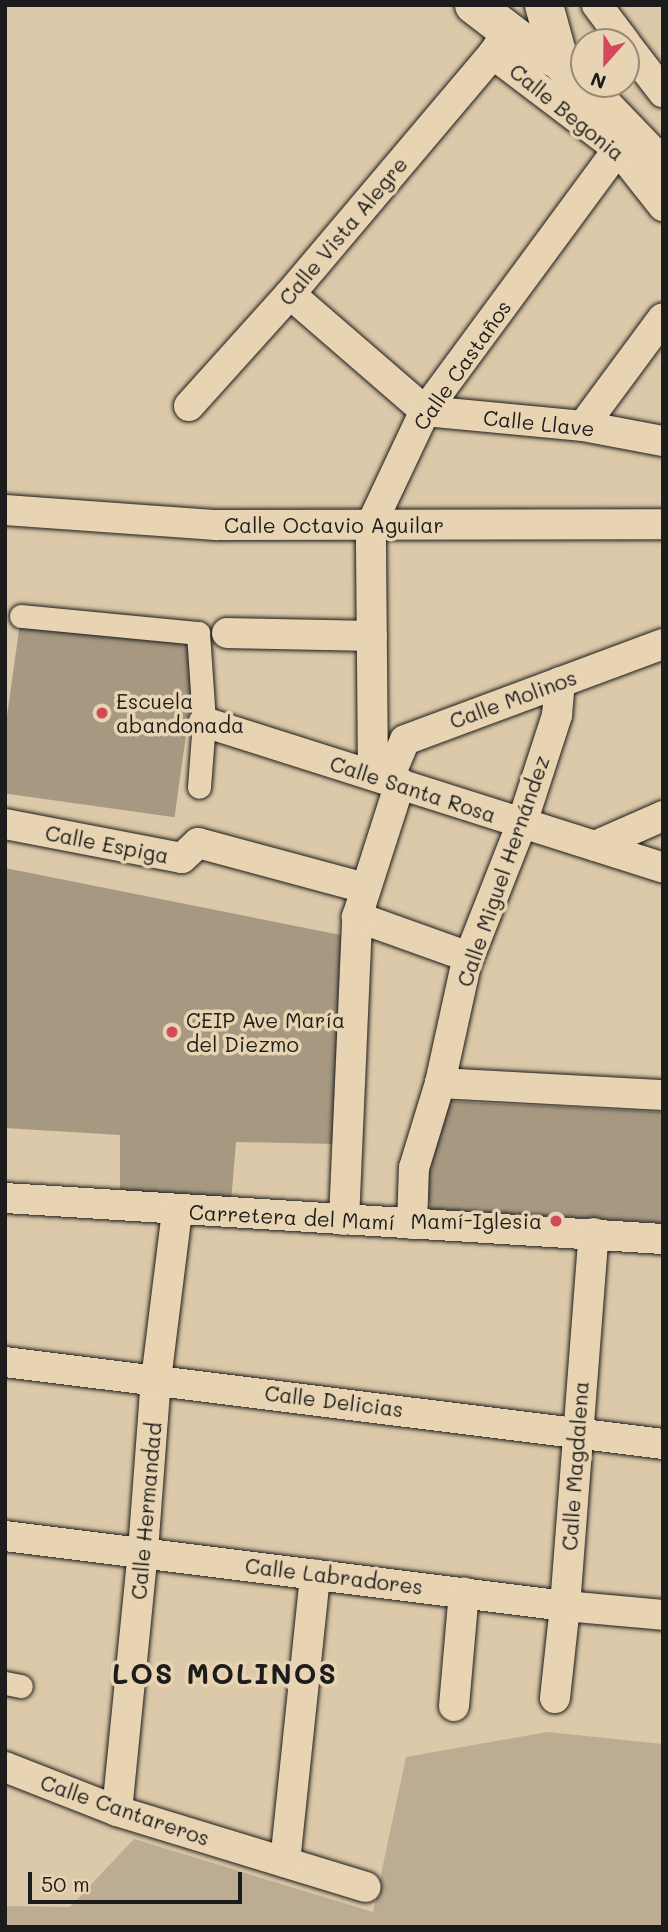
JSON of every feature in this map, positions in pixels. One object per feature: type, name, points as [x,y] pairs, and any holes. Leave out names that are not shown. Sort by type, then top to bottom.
[{"type":"main road","points":[[474,5],[501,43],[529,47],[559,60]]},
{"type":"main road","points":[[544,5],[559,60],[624,142],[663,168]]},
{"type":"street","points":[[597,5],[614,28]]},
{"type":"street","name":"Calle Begonia","points":[[501,43],[624,142],[663,206]]},
{"type":"street","name":"Calle Vista Alegre","points":[[189,406],[290,294],[501,43]]},
{"type":"street","points":[[640,62],[663,92]]},
{"type":"street","name":"Calle Castaños","points":[[387,779],[372,636],[371,525],[425,411],[624,142]]},
{"type":"street","points":[[290,294],[425,411]]},
{"type":"street","points":[[583,426],[663,317]]},
{"type":"street","name":"Calle Llave","points":[[425,411],[583,426],[663,441]]},
{"type":"street","name":"Calle Octavio Aguilar","points":[[5,510],[216,525],[663,524]]},
{"type":"street","points":[[21,616],[198,633],[204,722],[199,787]]},
{"type":"street","points":[[227,634],[372,636]]},
{"type":"street","name":"Calle Molinos","points":[[387,779],[405,740],[663,644]]},
{"type":"street","name":"Calle Miguel Hernández","points":[[412,1224],[414,1168],[440,1083],[469,957],[522,823],[557,715],[560,682]]},
{"type":"street","name":"Calle Santa Rosa","points":[[204,722],[663,868]]},
{"type":"street","points":[[344,1220],[357,917],[387,779]]},
{"type":"street","points":[[595,846],[663,816]]},
{"type":"street","name":"Calle Espiga","points":[[5,824],[182,858],[198,843],[365,888]]},
{"type":"street","points":[[357,917],[469,957]]},
{"type":"street","points":[[440,1083],[663,1095]]},
{"type":"street","name":"Carretera del Mamí","points":[[5,1198],[177,1211],[663,1239]]},
{"type":"street","name":"Calle Hermandad","points":[[117,1811],[143,1551],[156,1380],[177,1211]]},
{"type":"street","name":"Calle Magdalena","points":[[555,1698],[565,1606],[576,1431],[594,1233]]},
{"type":"street","name":"Calle Delicias","points":[[5,1362],[576,1431],[663,1444]]},
{"type":"street","name":"Calle Labradores","points":[[5,1536],[143,1551],[565,1606],[663,1615]]},
{"type":"street","points":[[285,1862],[315,1575]]},
{"type":"street","points":[[454,1706],[464,1592]]},
{"type":"street","name":"Calle Cantareros","points":[[5,1767],[117,1811],[366,1887]]},
{"type":"shaded area","points":[[547,1732],[663,1744],[663,1927],[5,1927],[5,1906],[70,1907],[134,1839],[373,1912],[406,1757]]},
{"type":"building","name":"Escuela abandonada","points":[[21,616],[199,641],[174,817],[5,794],[5,730]]},
{"type":"building","name":"CEIP Ave María del Diezmo","points":[[5,868],[341,935],[335,1144],[236,1142],[231,1202],[120,1197],[120,1135],[5,1128]]},
{"type":"building","points":[[448,1101],[663,1112],[663,1223],[431,1209],[427,1190],[430,1168]]},
{"type":"place","name":"Escuela abandonada","points":[[102,713]]},
{"type":"place","name":"CEIP Ave María del Diezmo","points":[[172,1032]]},
{"type":"place","name":"Mamí-Iglesia","points":[[556,1221]]},
{"type":"district","name":"LOS MOLINOS","points":[[225,1673]]}]
